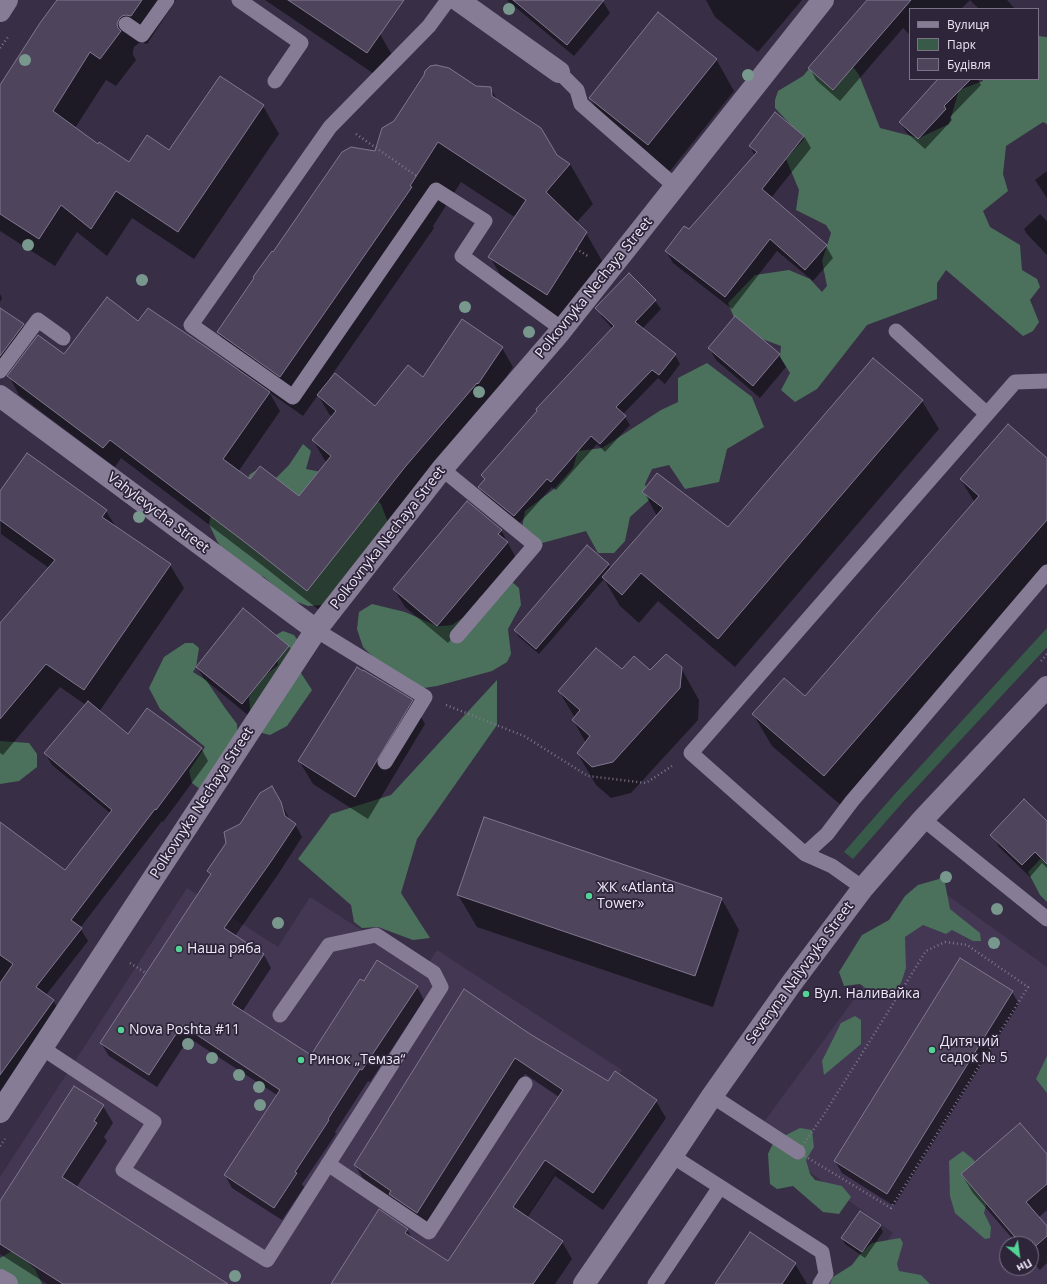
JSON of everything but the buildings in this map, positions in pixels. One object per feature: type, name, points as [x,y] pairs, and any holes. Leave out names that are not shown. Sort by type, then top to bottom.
[{"type":"street","points":[[0,11],[7,0]]},
{"type":"street","points":[[458,0],[559,72]]},
{"type":"street","name":"Polkovnyka Nechaya Street","points":[[0,1112],[316,630],[442,469],[562,329],[823,0]]},
{"type":"street","name":"Vahylevycha Street","points":[[0,396],[316,630]]},
{"type":"street","name":"Severyna Nalyvayka Street","points":[[584,1284],[712,1096],[791,984],[863,888],[923,819],[1047,687]]},
{"type":"street","points":[[0,1280],[7,1284]]},
{"type":"lane","points":[[126,24],[142,35],[166,0]]},
{"type":"lane","points":[[239,0],[301,43],[275,81]]},
{"type":"lane","points":[[448,0],[429,26],[337,120],[191,325],[293,397],[436,190],[485,221],[462,256],[562,329]]},
{"type":"lane","points":[[559,72],[577,90],[581,104],[676,187]]},
{"type":"lane","points":[[0,371],[38,320],[63,338]]},
{"type":"lane","points":[[896,331],[987,414]]},
{"type":"lane","points":[[863,888],[832,866],[805,854],[691,753],[1015,382],[1047,381]]},
{"type":"lane","points":[[442,469],[535,545],[457,636]]},
{"type":"lane","points":[[805,854],[828,834],[852,801],[1047,572]]},
{"type":"lane","points":[[316,630],[425,697],[384,762]]},
{"type":"lane","points":[[923,819],[1047,919]]},
{"type":"lane","points":[[42,1048],[154,1122],[123,1170],[267,1260],[441,987],[434,973],[376,935],[329,945],[280,1015]]},
{"type":"lane","points":[[328,1164],[429,1232],[525,1084]]},
{"type":"lane","points":[[712,1096],[798,1152]]},
{"type":"lane","points":[[672,1156],[822,1252],[826,1274],[820,1284]]},
{"type":"lane","points":[[655,1284],[720,1187]]},
{"type":"path","points":[[337,120],[436,190]]},
{"type":"path","points":[[576,249],[589,256]]},
{"type":"path","points":[[425,697],[524,736],[588,776],[646,783],[691,753]]},
{"type":"path","points":[[945,942],[967,945],[1028,987],[891,1208],[798,1152],[823,1116],[926,951],[945,942]]},
{"type":"shaded area","name":"Дитячий садок № 5","points":[[936,887],[1047,967],[1047,1284],[856,1284],[893,1233],[756,1133]]},
{"type":"shaded area","points":[[187,888],[278,947],[310,897],[424,970],[437,950],[622,1070],[483,1284],[46,1284],[0,1254],[0,1177]]},
{"type":"green space","points":[[1039,36],[1047,37],[1047,124],[1043,122],[1006,146],[1003,174],[1008,191],[983,211],[990,227],[1020,245],[1022,270],[1037,279],[1040,287],[1030,300],[1039,322],[1033,331],[1023,336],[946,270],[937,283],[937,299],[867,325],[817,389],[795,402],[781,390],[790,373],[780,357],[781,346],[749,334],[735,320],[728,303],[755,275],[789,270],[810,279],[822,292],[827,286],[822,261],[831,233],[826,225],[796,210],[799,190],[786,159],[804,139],[775,108],[775,100],[778,91],[803,76],[819,57],[835,54],[854,68],[859,75],[880,128],[919,138],[949,124],[959,90],[983,81],[1039,80]]},
{"type":"green space","points":[[707,363],[752,397],[764,427],[727,449],[719,482],[685,489],[669,465],[652,469],[645,484],[649,500],[630,517],[625,541],[614,553],[598,553],[586,531],[535,545],[522,528],[525,511],[554,489],[573,468],[578,451],[602,448],[661,410],[678,402],[678,378]]},
{"type":"green space","points":[[303,444],[311,451],[306,469],[326,473],[365,490],[381,504],[389,525],[334,599],[322,605],[308,606],[289,599],[264,577],[249,572],[226,554],[217,541],[209,524],[212,510],[247,485],[249,475],[258,469],[276,478],[289,465]]},
{"type":"green space","points":[[512,582],[519,588],[521,605],[508,629],[511,654],[507,662],[492,671],[437,686],[417,689],[382,666],[363,647],[357,629],[359,612],[372,604],[405,612],[437,626],[452,625],[465,616],[480,597],[496,587]]},
{"type":"green space","points":[[1047,628],[1047,647],[903,802],[853,859],[844,852],[894,795]]},
{"type":"green space","points":[[283,631],[294,635],[307,654],[299,670],[312,690],[287,726],[270,735],[258,732],[251,723],[249,697],[263,677],[278,665],[274,636]]},
{"type":"green space","points":[[185,643],[193,643],[199,648],[196,667],[193,672],[206,680],[237,724],[238,742],[201,790],[192,783],[189,771],[205,747],[160,709],[149,688],[164,657]]},
{"type":"green space","points":[[497,680],[497,725],[417,839],[401,893],[430,938],[413,940],[378,927],[362,928],[354,922],[351,905],[298,859],[331,814],[391,795]]},
{"type":"green space","points":[[0,741],[29,743],[37,754],[37,767],[19,781],[0,784]]},
{"type":"green space","points":[[1047,852],[1047,902],[1040,895],[1028,872]]},
{"type":"green space","points":[[943,873],[950,909],[980,933],[981,941],[973,941],[952,930],[946,934],[923,925],[905,937],[906,968],[901,983],[891,995],[876,996],[860,984],[844,986],[839,972],[862,935],[889,920],[905,896],[918,885],[939,879]]},
{"type":"green space","points":[[855,1016],[861,1020],[861,1044],[824,1075],[822,1061],[841,1023]]},
{"type":"green space","points":[[1047,1056],[1047,1093],[1036,1079]]},
{"type":"green space","points":[[800,1128],[812,1130],[814,1147],[806,1160],[810,1174],[815,1180],[842,1186],[851,1197],[839,1214],[823,1212],[793,1186],[777,1189],[770,1184],[768,1154],[774,1141]]},
{"type":"green space","points":[[963,1151],[974,1160],[978,1181],[988,1198],[984,1213],[991,1227],[990,1238],[985,1239],[955,1213],[950,1196],[949,1161]]},
{"type":"green space","points":[[900,1238],[903,1243],[897,1264],[899,1271],[921,1275],[930,1284],[830,1284],[833,1277],[852,1265],[862,1252],[872,1243]]},
{"type":"green space","points":[[14,1250],[35,1269],[42,1284],[0,1284],[0,1258]]},
{"type":"place","name":"ЖК «Atlanta Tower»","points":[[589,896]]},
{"type":"place","name":"Наша ряба","points":[[179,949]]},
{"type":"place","name":"Вул. Наливайка","points":[[806,994]]},
{"type":"place","name":"Nova Poshta #11","points":[[121,1030]]},
{"type":"place","name":"Дитячий садок № 5","points":[[932,1050]]},
{"type":"place","name":"Ринок „Темза“","points":[[301,1060]]}]
